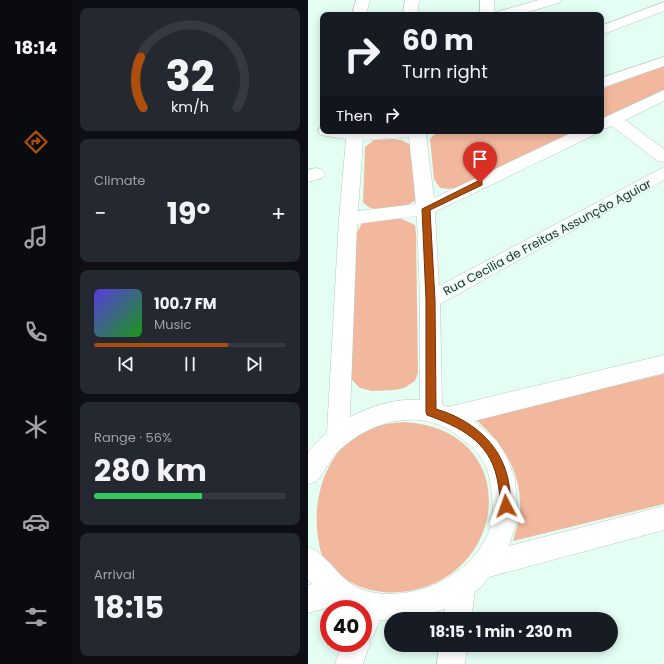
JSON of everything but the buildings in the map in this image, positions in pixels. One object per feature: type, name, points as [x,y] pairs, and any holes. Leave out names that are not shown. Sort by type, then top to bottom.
[{"type":"street","points":[[360,12],[364,0]]},
{"type":"street","points":[[410,12],[412,0]]},
{"type":"street","points":[[487,0],[487,12]]},
{"type":"street","points":[[512,12],[554,0]]},
{"type":"street","points":[[604,30],[664,6]]},
{"type":"street","points":[[604,82],[664,61]]},
{"type":"street","points":[[607,122],[664,95]]},
{"type":"street","points":[[607,122],[664,157]]},
{"type":"street","points":[[338,436],[348,219],[355,134]]},
{"type":"street","points":[[419,134],[426,209],[430,300],[439,415]]},
{"type":"street","points":[[348,219],[426,209],[582,134]]},
{"type":"street","name":"Rua Cecília de Freitas Assunção Aguiar","points":[[430,300],[664,173]]},
{"type":"street","points":[[439,415],[664,364]]},
{"type":"street","points":[[311,464],[338,436],[359,422],[383,414],[407,410],[439,415],[469,430],[479,437],[491,451],[500,468],[505,487],[506,506],[503,526],[496,546],[484,565],[462,586],[434,602],[403,608],[372,607]]},
{"type":"street","points":[[484,565],[664,518]]},
{"type":"street","points":[[308,560],[317,574],[345,600]]},
{"type":"street","points":[[458,612],[462,586]]},
{"type":"street","points":[[308,599],[320,601]]},
{"type":"street","points":[[451,664],[452,652]]},
{"type":"shaded area","points":[[664,66],[664,90],[604,119],[604,88]]},
{"type":"shaded area","points":[[435,134],[571,134],[458,187],[449,189],[440,188],[434,179],[430,139]]},
{"type":"shaded area","points":[[374,140],[401,140],[413,146],[417,199],[397,208],[372,209],[363,202],[365,147]]},
{"type":"shaded area","points":[[400,218],[415,225],[416,233],[418,373],[415,381],[404,388],[372,391],[360,388],[351,379],[356,234],[362,223],[370,220]]},
{"type":"shaded area","points":[[664,374],[664,504],[513,541],[520,514],[520,499],[515,473],[510,461],[495,439],[475,419]]},
{"type":"shaded area","points":[[404,422],[443,431],[470,450],[485,476],[489,506],[482,536],[464,562],[437,582],[401,592],[376,591],[360,587],[346,579],[323,559],[319,542],[317,506],[320,489],[326,472],[335,457],[346,444],[360,433],[370,428]]},
{"type":"route","points":[[480,183],[426,209],[430,300],[431,412],[448,417],[464,426],[479,437],[491,451],[500,468],[505,487],[506,506]]}]
